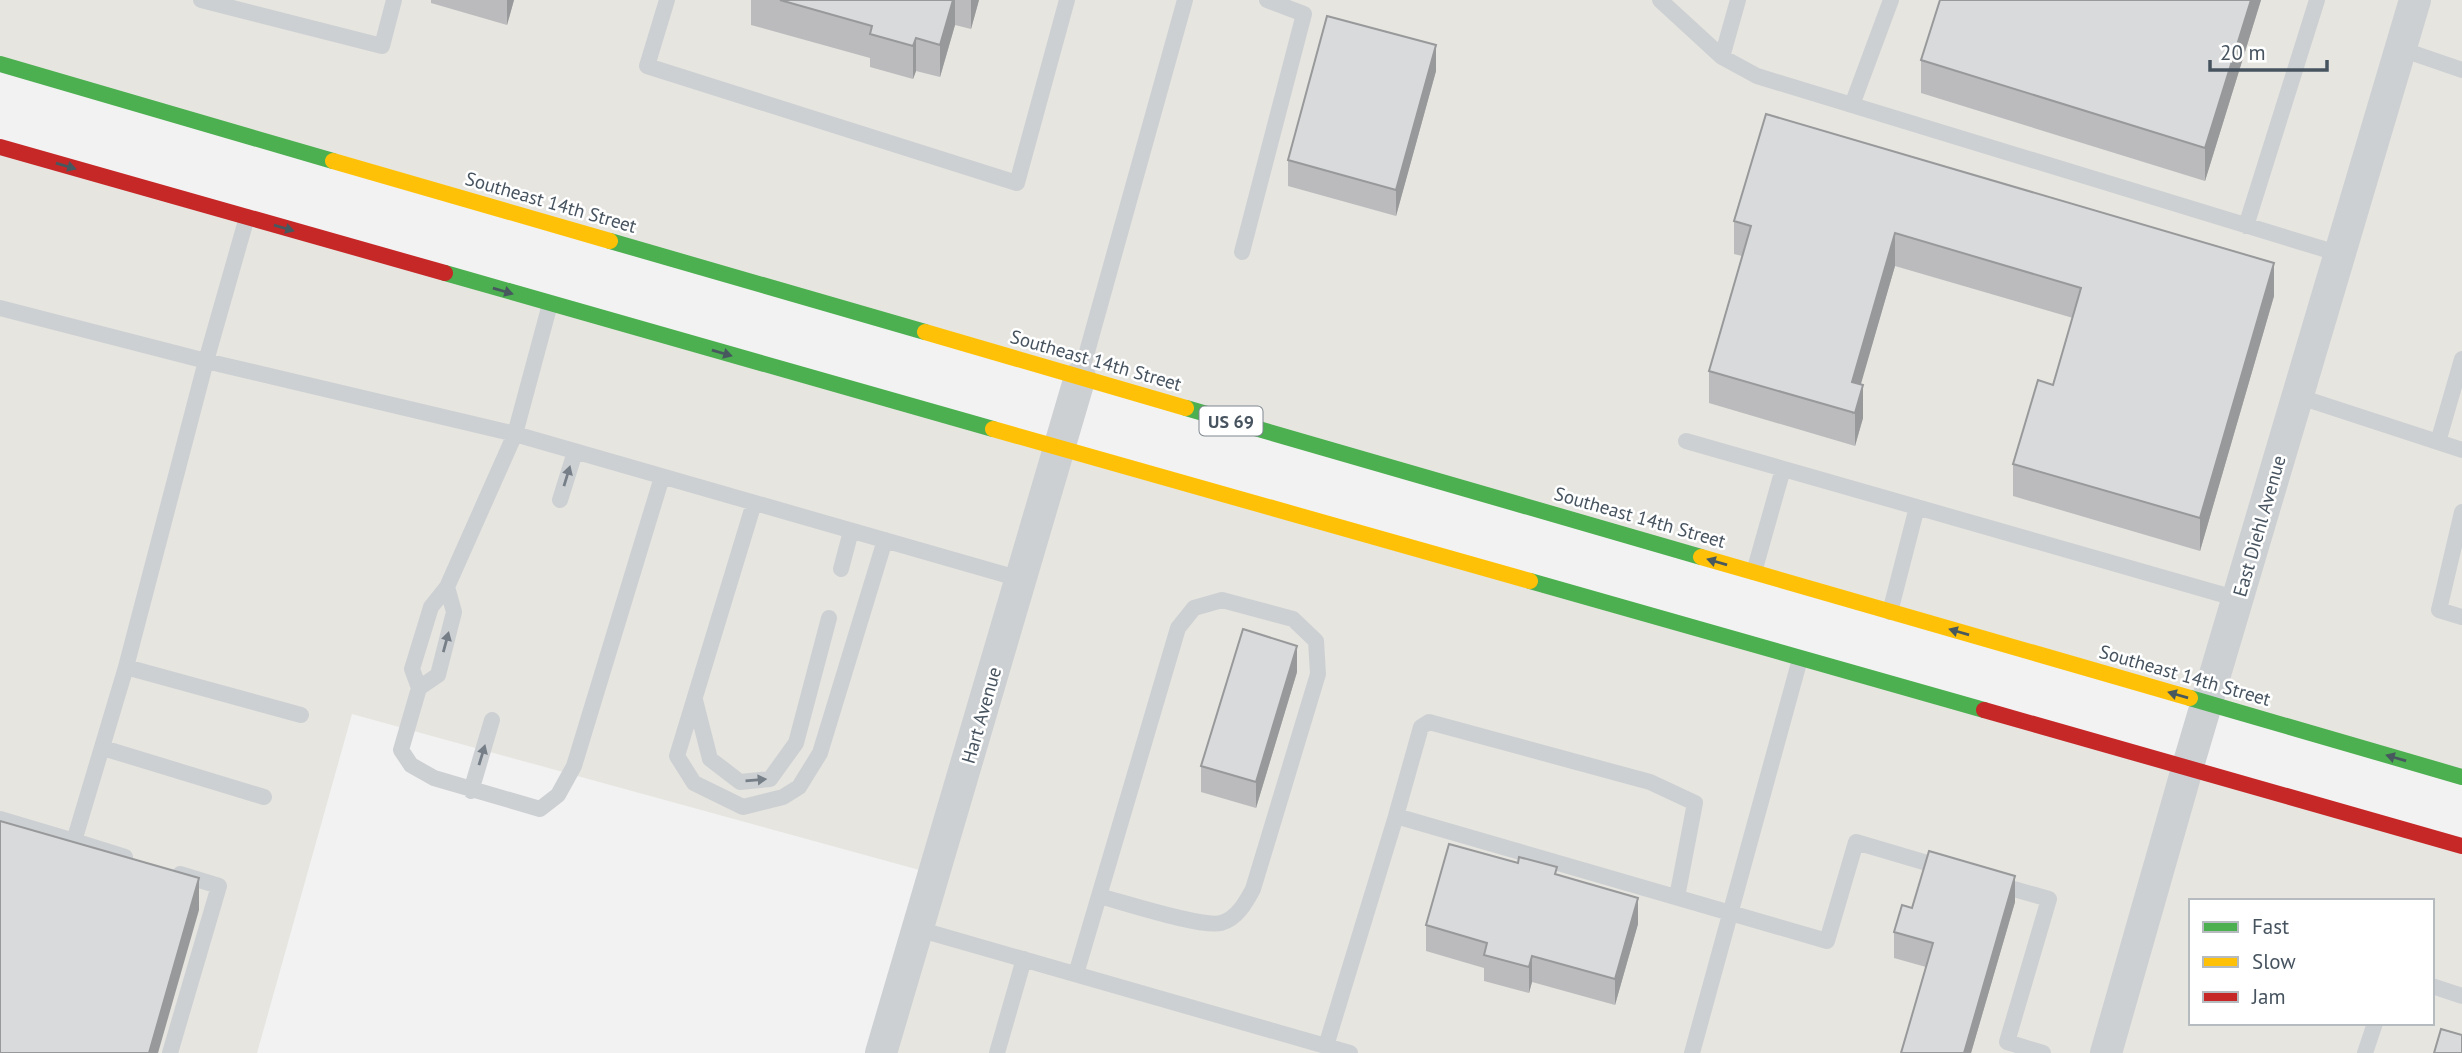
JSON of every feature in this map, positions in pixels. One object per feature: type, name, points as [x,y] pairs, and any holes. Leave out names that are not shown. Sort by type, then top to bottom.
[{"type":"main road","name":"Southeast 14th Street","points":[[0,64],[2462,777]]},
{"type":"main road","points":[[0,147],[2462,846]]},
{"type":"street","name":"East Diehl Avenue","points":[[2106,1053],[2206,703],[2415,0]]},
{"type":"street","name":"Hart Avenue","points":[[881,1053],[1080,377]]},
{"type":"lane","points":[[201,0],[382,46],[394,0]]},
{"type":"lane","points":[[667,0],[647,66],[1017,183],[1067,0]]},
{"type":"lane","points":[[1080,377],[1185,0]]},
{"type":"lane","points":[[1242,252],[1304,14],[1267,0]]},
{"type":"lane","points":[[1660,0],[1722,57],[1757,76],[2340,254]]},
{"type":"lane","points":[[1722,57],[1738,0]]},
{"type":"lane","points":[[1852,104],[1891,0]]},
{"type":"lane","points":[[2246,226],[2317,0]]},
{"type":"lane","points":[[2401,48],[2462,70]]},
{"type":"lane","points":[[74,841],[126,667],[206,361],[247,217]]},
{"type":"lane","points":[[550,304],[515,434],[447,587],[430,607],[412,669],[419,688],[401,750],[411,765],[433,778],[540,809],[558,795],[574,766],[662,477]]},
{"type":"lane","points":[[0,308],[206,361],[515,434],[1020,579]]},
{"type":"lane","points":[[2438,442],[2462,359]]},
{"type":"lane","points":[[2297,396],[2462,450]]},
{"type":"lane","points":[[1686,441],[2238,599]]},
{"type":"lane","points":[[560,500],[575,452]]},
{"type":"lane","points":[[1754,572],[1783,469]]},
{"type":"lane","points":[[754,503],[677,756],[694,783],[743,807],[783,797],[799,787],[820,753],[885,540]]},
{"type":"lane","points":[[1890,612],[1917,507]]},
{"type":"lane","points":[[2462,512],[2439,610],[2462,617]]},
{"type":"lane","points":[[841,569],[851,531]]},
{"type":"lane","points":[[419,688],[438,675],[454,612],[447,587]]},
{"type":"lane","points":[[1076,974],[1178,628],[1194,608],[1222,600],[1293,619],[1316,641],[1318,674],[1254,889],[1241,909],[1221,923],[1200,922],[1099,896]]},
{"type":"lane","points":[[695,697],[710,759],[740,782],[770,779],[796,743],[829,618]]},
{"type":"lane","points":[[1692,1053],[1800,659]]},
{"type":"lane","points":[[126,667],[301,715]]},
{"type":"lane","points":[[471,790],[492,720]]},
{"type":"lane","points":[[1326,1046],[1421,727],[1429,722],[1650,782],[1696,803],[1677,897]]},
{"type":"lane","points":[[103,748],[264,797]]},
{"type":"lane","points":[[1396,817],[1827,941],[1856,842],[1959,873]]},
{"type":"lane","points":[[0,820],[140,862]]},
{"type":"lane","points":[[166,870],[219,886],[170,1053]]},
{"type":"lane","points":[[1985,880],[2049,899],[2007,1042],[2043,1053]]},
{"type":"lane","points":[[918,929],[1350,1053]]},
{"type":"lane","points":[[997,1053],[1024,959]]},
{"type":"lane","points":[[2434,987],[2462,996]]},
{"type":"lane","points":[[2365,1053],[2374,1025]]},
{"type":"shaded area","points":[[0,0],[2462,0],[2462,777],[0,64]]},
{"type":"shaded area","points":[[0,147],[2462,846],[2462,1053],[881,1053],[934,874],[352,714],[257,1053],[0,1053]]},
{"type":"building","points":[[780,0],[953,0],[940,45],[916,38],[913,46],[870,34],[872,26]]},
{"type":"building","points":[[1940,0],[2251,0],[2205,148],[1921,60]]},
{"type":"building","points":[[1327,16],[1436,45],[1396,190],[1288,160]]},
{"type":"building","points":[[1766,114],[2274,263],[2200,518],[2013,464],[2038,380],[2053,385],[2081,288],[1895,233],[1852,382],[1863,385],[1855,413],[1709,371],[1751,226],[1734,221]]},
{"type":"building","points":[[1243,629],[1297,646],[1256,782],[1201,766]]},
{"type":"building","points":[[0,821],[199,878],[149,1053],[0,1053]]},
{"type":"building","points":[[1449,844],[1518,863],[1519,857],[1557,867],[1555,874],[1638,898],[1615,979],[1532,956],[1529,967],[1484,955],[1487,943],[1426,925]]},
{"type":"building","points":[[1929,851],[2015,876],[1964,1053],[1901,1053],[1933,943],[1894,932],[1902,905],[1912,908]]},
{"type":"building","points":[[2441,1029],[2462,1035],[2462,1053],[2434,1053]]},
{"type":"traffic: fast","points":[[0,64],[333,161]]},
{"type":"traffic: fast","points":[[610,241],[925,332]]},
{"type":"traffic: fast","points":[[445,273],[993,429]]},
{"type":"traffic: fast","points":[[1186,408],[1701,557]]},
{"type":"traffic: fast","points":[[1530,581],[1984,710]]},
{"type":"traffic: fast","points":[[2190,698],[2462,777]]},
{"type":"traffic: slow","points":[[333,161],[610,241]]},
{"type":"traffic: slow","points":[[925,332],[1186,408]]},
{"type":"traffic: slow","points":[[993,429],[1530,581]]},
{"type":"traffic: slow","points":[[1701,557],[2190,698]]},
{"type":"traffic: jam","points":[[0,147],[445,273]]},
{"type":"traffic: jam","points":[[1984,710],[2462,846]]}]
